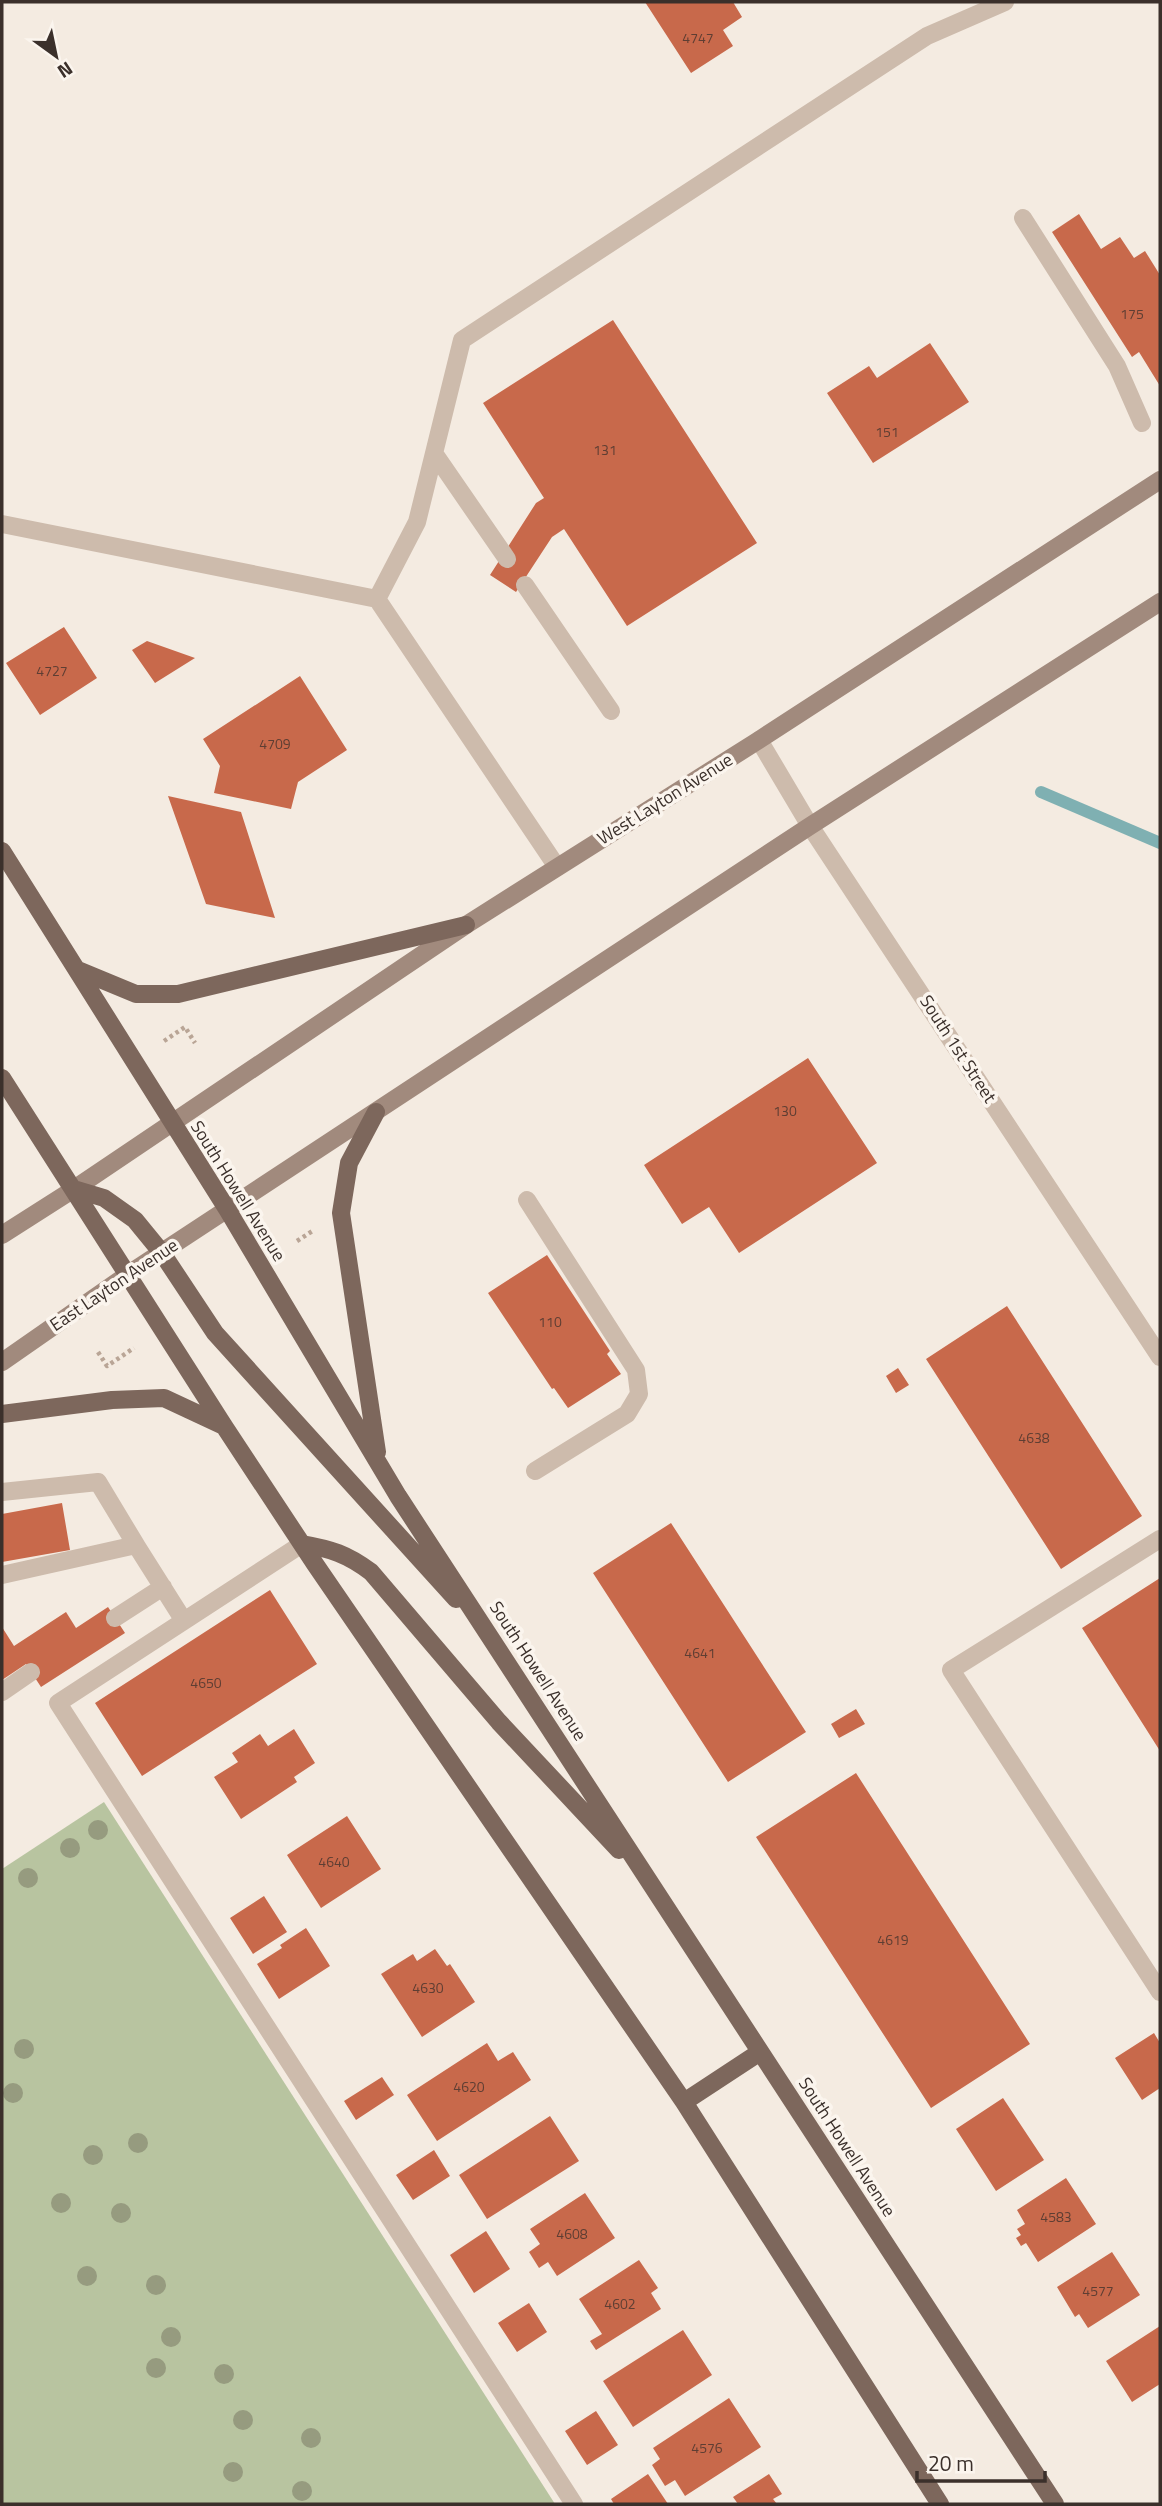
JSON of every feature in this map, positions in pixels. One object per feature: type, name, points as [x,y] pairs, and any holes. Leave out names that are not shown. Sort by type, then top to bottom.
[{"type":"main road","name":"West Layton Avenue","points":[[172,1122],[466,925],[1160,480]]},
{"type":"main road","points":[[227,1209],[810,826],[1160,602]]},
{"type":"main road","name":"South Howell Avenue","points":[[2,852],[227,1209],[398,1496],[1055,2504]]},
{"type":"main road","points":[[78,970],[136,994],[178,994],[466,925]]},
{"type":"main road","points":[[2,1078],[223,1426],[684,2102],[940,2504]]},
{"type":"main road","points":[[376,1112],[348,1163],[341,1213],[379,1463]]},
{"type":"main road","points":[[2,1235],[172,1122]]},
{"type":"main road","points":[[74,1189],[104,1198],[135,1220],[162,1253],[215,1333],[491,1638]]},
{"type":"main road","name":"East Layton Avenue","points":[[2,1362],[227,1209]]},
{"type":"main road","points":[[2,1414],[112,1400],[164,1398],[223,1426]]},
{"type":"main road","points":[[302,1544],[349,1556],[371,1572],[499,1722],[653,1886]]},
{"type":"main road","points":[[684,2102],[760,2052]]},
{"type":"street","points":[[377,599],[416,522],[462,340],[927,36],[1005,2]]},
{"type":"street","points":[[1023,218],[1117,366],[1142,423]]},
{"type":"street","points":[[434,453],[507,559]]},
{"type":"street","points":[[2,524],[377,599],[557,867]]},
{"type":"street","points":[[525,585],[611,711]]},
{"type":"street","name":"South 1st Street","points":[[758,740],[810,826],[1160,1357]]},
{"type":"street","points":[[527,1200],[636,1370],[639,1394],[627,1414],[535,1471]]},
{"type":"street","points":[[2,1493],[98,1482],[184,1620]]},
{"type":"street","points":[[1160,1539],[951,1670],[1160,1992]]},
{"type":"street","points":[[302,1544],[58,1703],[575,2504]]},
{"type":"street","points":[[2,1575],[136,1545]]},
{"type":"street","points":[[115,1618],[163,1587]]},
{"type":"street","points":[[2,1692],[31,1672]]},
{"type":"path","points":[[164,1041],[186,1027],[195,1044]]},
{"type":"path","points":[[297,1241],[314,1230],[310,1222]]},
{"type":"path","points":[[98,1352],[107,1366],[134,1348]]},
{"type":"path","points":[[123,1355],[129,1365]]},
{"type":"green space","points":[[104,1802],[555,2504],[2,2504],[2,1869]]},
{"type":"building","points":[[645,2],[733,2],[742,17],[723,30],[733,46],[691,73]]},
{"type":"building","points":[[1079,214],[1101,249],[1120,237],[1134,258],[1145,251],[1160,275],[1160,386],[1139,352],[1132,357],[1052,232]]},
{"type":"building","points":[[613,320],[757,543],[627,626],[564,529],[552,537],[516,592],[490,575],[536,503],[544,498],[483,403]]},
{"type":"building","points":[[930,343],[969,402],[873,463],[827,393],[869,366],[877,378]]},
{"type":"building","points":[[64,627],[97,678],[40,715],[6,663]]},
{"type":"building","points":[[147,641],[195,658],[155,683],[132,650]]},
{"type":"building","points":[[300,676],[347,750],[298,782],[291,809],[214,793],[220,766],[203,739]]},
{"type":"building","points":[[168,796],[241,812],[275,918],[206,904]]},
{"type":"building","points":[[808,1058],[877,1163],[739,1253],[709,1207],[682,1224],[644,1165]]},
{"type":"building","points":[[547,1255],[610,1351],[607,1354],[621,1374],[568,1408],[554,1388],[552,1389],[488,1293]]},
{"type":"building","points":[[1007,1306],[1142,1516],[1061,1569],[926,1359]]},
{"type":"building","points":[[898,1368],[909,1385],[896,1393],[886,1376]]},
{"type":"building","points":[[62,1503],[70,1550],[2,1562],[2,1514]]},
{"type":"building","points":[[671,1523],[806,1732],[728,1782],[593,1573]]},
{"type":"building","points":[[1160,1578],[1160,1751],[1082,1628]]},
{"type":"building","points":[[270,1590],[317,1664],[142,1776],[95,1703]]},
{"type":"building","points":[[108,1607],[125,1633],[41,1687],[26,1664],[2,1680],[2,1627],[14,1646],[66,1612],[76,1628]]},
{"type":"building","points":[[856,1709],[865,1724],[839,1738],[831,1724]]},
{"type":"building","points":[[294,1729],[315,1763],[294,1777],[297,1782],[241,1819],[214,1777],[238,1762],[232,1753],[260,1734],[268,1746]]},
{"type":"building","points":[[856,1773],[1030,2044],[931,2108],[756,1837]]},
{"type":"building","points":[[347,1816],[381,1869],[321,1908],[287,1855]]},
{"type":"building","points":[[264,1896],[287,1932],[253,1954],[230,1918]]},
{"type":"building","points":[[306,1928],[330,1966],[279,1999],[257,1964]]},
{"type":"building","points":[[435,1949],[447,1966],[450,1964],[475,2002],[422,2037],[381,1974],[413,1954],[417,1961]]},
{"type":"building","points":[[1154,2033],[1160,2043],[1160,2088],[1142,2100],[1115,2058]]},
{"type":"building","points":[[487,2043],[498,2061],[513,2052],[531,2080],[437,2141],[407,2095]]},
{"type":"building","points":[[382,2077],[394,2095],[356,2120],[344,2101]]},
{"type":"building","points":[[1003,2098],[1044,2160],[996,2191],[956,2129]]},
{"type":"building","points":[[550,2116],[579,2161],[487,2219],[459,2175]]},
{"type":"building","points":[[434,2150],[450,2176],[413,2200],[396,2175]]},
{"type":"building","points":[[1066,2178],[1096,2224],[1038,2262],[1026,2243],[1021,2246],[1016,2238],[1021,2235],[1017,2229],[1025,2224],[1017,2210]]},
{"type":"building","points":[[585,2193],[615,2238],[557,2276],[548,2262],[539,2268],[529,2252],[540,2244],[530,2229]]},
{"type":"building","points":[[486,2231],[510,2269],[474,2293],[450,2255]]},
{"type":"building","points":[[1112,2252],[1140,2295],[1088,2328],[1079,2314],[1075,2317],[1057,2287]]},
{"type":"building","points":[[639,2260],[658,2288],[651,2293],[661,2309],[596,2350],[590,2341],[602,2334],[579,2299]]},
{"type":"building","points":[[529,2303],[547,2332],[517,2352],[498,2323]]},
{"type":"building","points":[[1160,2326],[1160,2384],[1132,2402],[1106,2361]]},
{"type":"building","points":[[683,2330],[712,2375],[633,2427],[603,2381]]},
{"type":"building","points":[[729,2398],[761,2447],[685,2496],[675,2480],[665,2486],[652,2465],[660,2459],[653,2448]]},
{"type":"building","points":[[596,2411],[618,2445],[587,2465],[565,2431]]},
{"type":"building","points":[[648,2474],[668,2504],[614,2504],[611,2499]]},
{"type":"building","points":[[769,2474],[782,2494],[773,2499],[777,2504],[738,2504],[733,2497]]},
{"type":"waterway","points":[[1041,792],[1160,843]]}]
